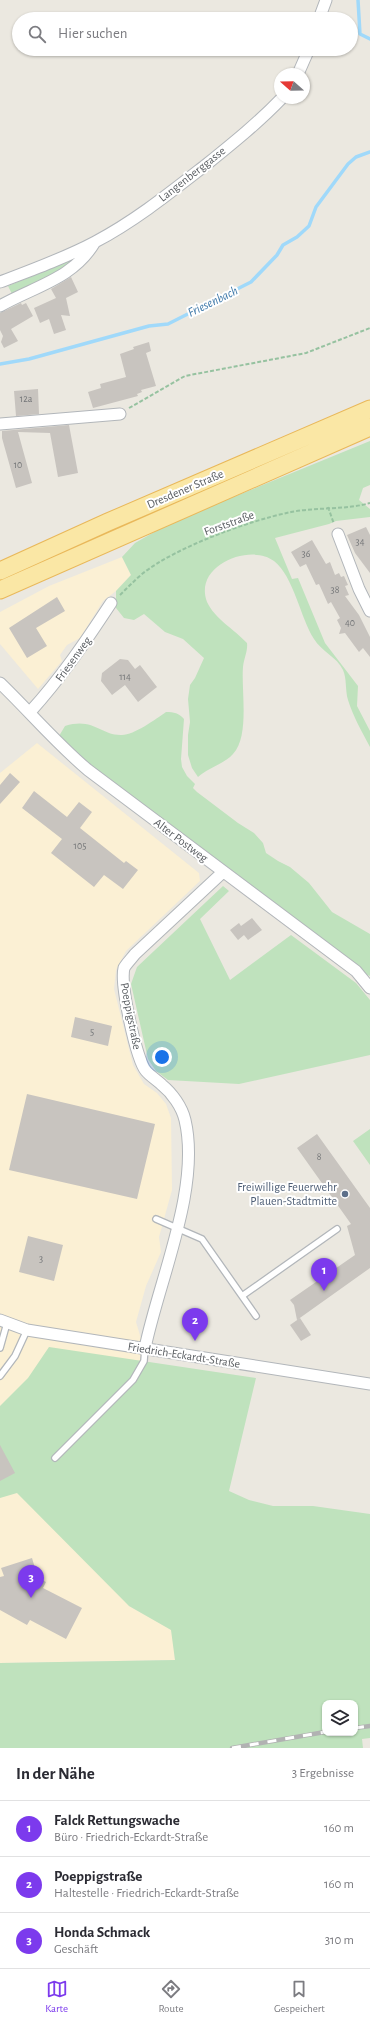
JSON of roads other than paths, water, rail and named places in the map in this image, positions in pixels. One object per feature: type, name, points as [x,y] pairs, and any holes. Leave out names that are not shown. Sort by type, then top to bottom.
[{"type":"main road","name":"Dresdener Straße","points":[[0,571],[108,522],[370,409]]},
{"type":"main road","points":[[0,590],[370,427]]},
{"type":"street","points":[[322,12],[326,0]]},
{"type":"street","points":[[301,68],[306,56]]},
{"type":"street","name":"Langenberggasse","points":[[0,282],[54,262],[95,242],[129,222],[183,183],[261,120],[276,104]]},
{"type":"street","name":"Langenberggasse","points":[[0,306],[45,285],[71,270],[87,256],[95,242]]},
{"type":"street","points":[[0,424],[120,414]]},
{"type":"street","points":[[338,534],[359,589],[370,611]]},
{"type":"street","name":"Friesenweg","points":[[30,712],[55,684],[79,652],[111,603]]},
{"type":"street","name":"Alter Postweg","points":[[0,683],[30,712],[59,746],[88,770],[356,970],[366,980],[370,988]]},
{"type":"street","name":"Poeppigstraße","points":[[145,1348],[150,1323],[178,1227],[185,1193],[187,1160],[184,1119],[175,1100],[164,1086],[146,1071],[139,1059],[126,1001],[123,982],[124,967],[135,954],[223,872]]},
{"type":"street","name":"Friedrich-Eckardt-Straße","points":[[4,1322],[27,1330],[370,1384]]},
{"type":"lane","points":[[156,1219],[178,1227],[202,1239],[256,1316]]},
{"type":"lane","points":[[242,1296],[337,1230]]},
{"type":"lane","points":[[0,1348],[4,1322]]},
{"type":"lane","points":[[0,1376],[15,1356],[27,1330]]},
{"type":"lane","points":[[55,1458],[133,1380],[144,1361],[145,1348]]},
{"type":"waterway","name":"Friesenbach","points":[[358,0],[360,34],[370,39]]},
{"type":"waterway","name":"Friesenbach","points":[[0,364],[29,359],[149,326],[168,324],[251,282],[277,255],[283,245],[297,237],[309,226],[316,207],[348,164],[356,157],[370,152]]},
{"type":"railway","points":[[358,1728],[370,1726]]},
{"type":"railway","points":[[232,1748],[322,1733]]},
{"type":"place","name":"Freiwillige Feuerwehr Plauen-Stadtmitte","points":[[345,1194]]},
{"type":"place","name":"Falck Rettungswache","points":[[324,1291]]},
{"type":"place","name":"Poeppigstraße","points":[[195,1341]]},
{"type":"place","name":"Honda Schmack","points":[[31,1598]]}]
